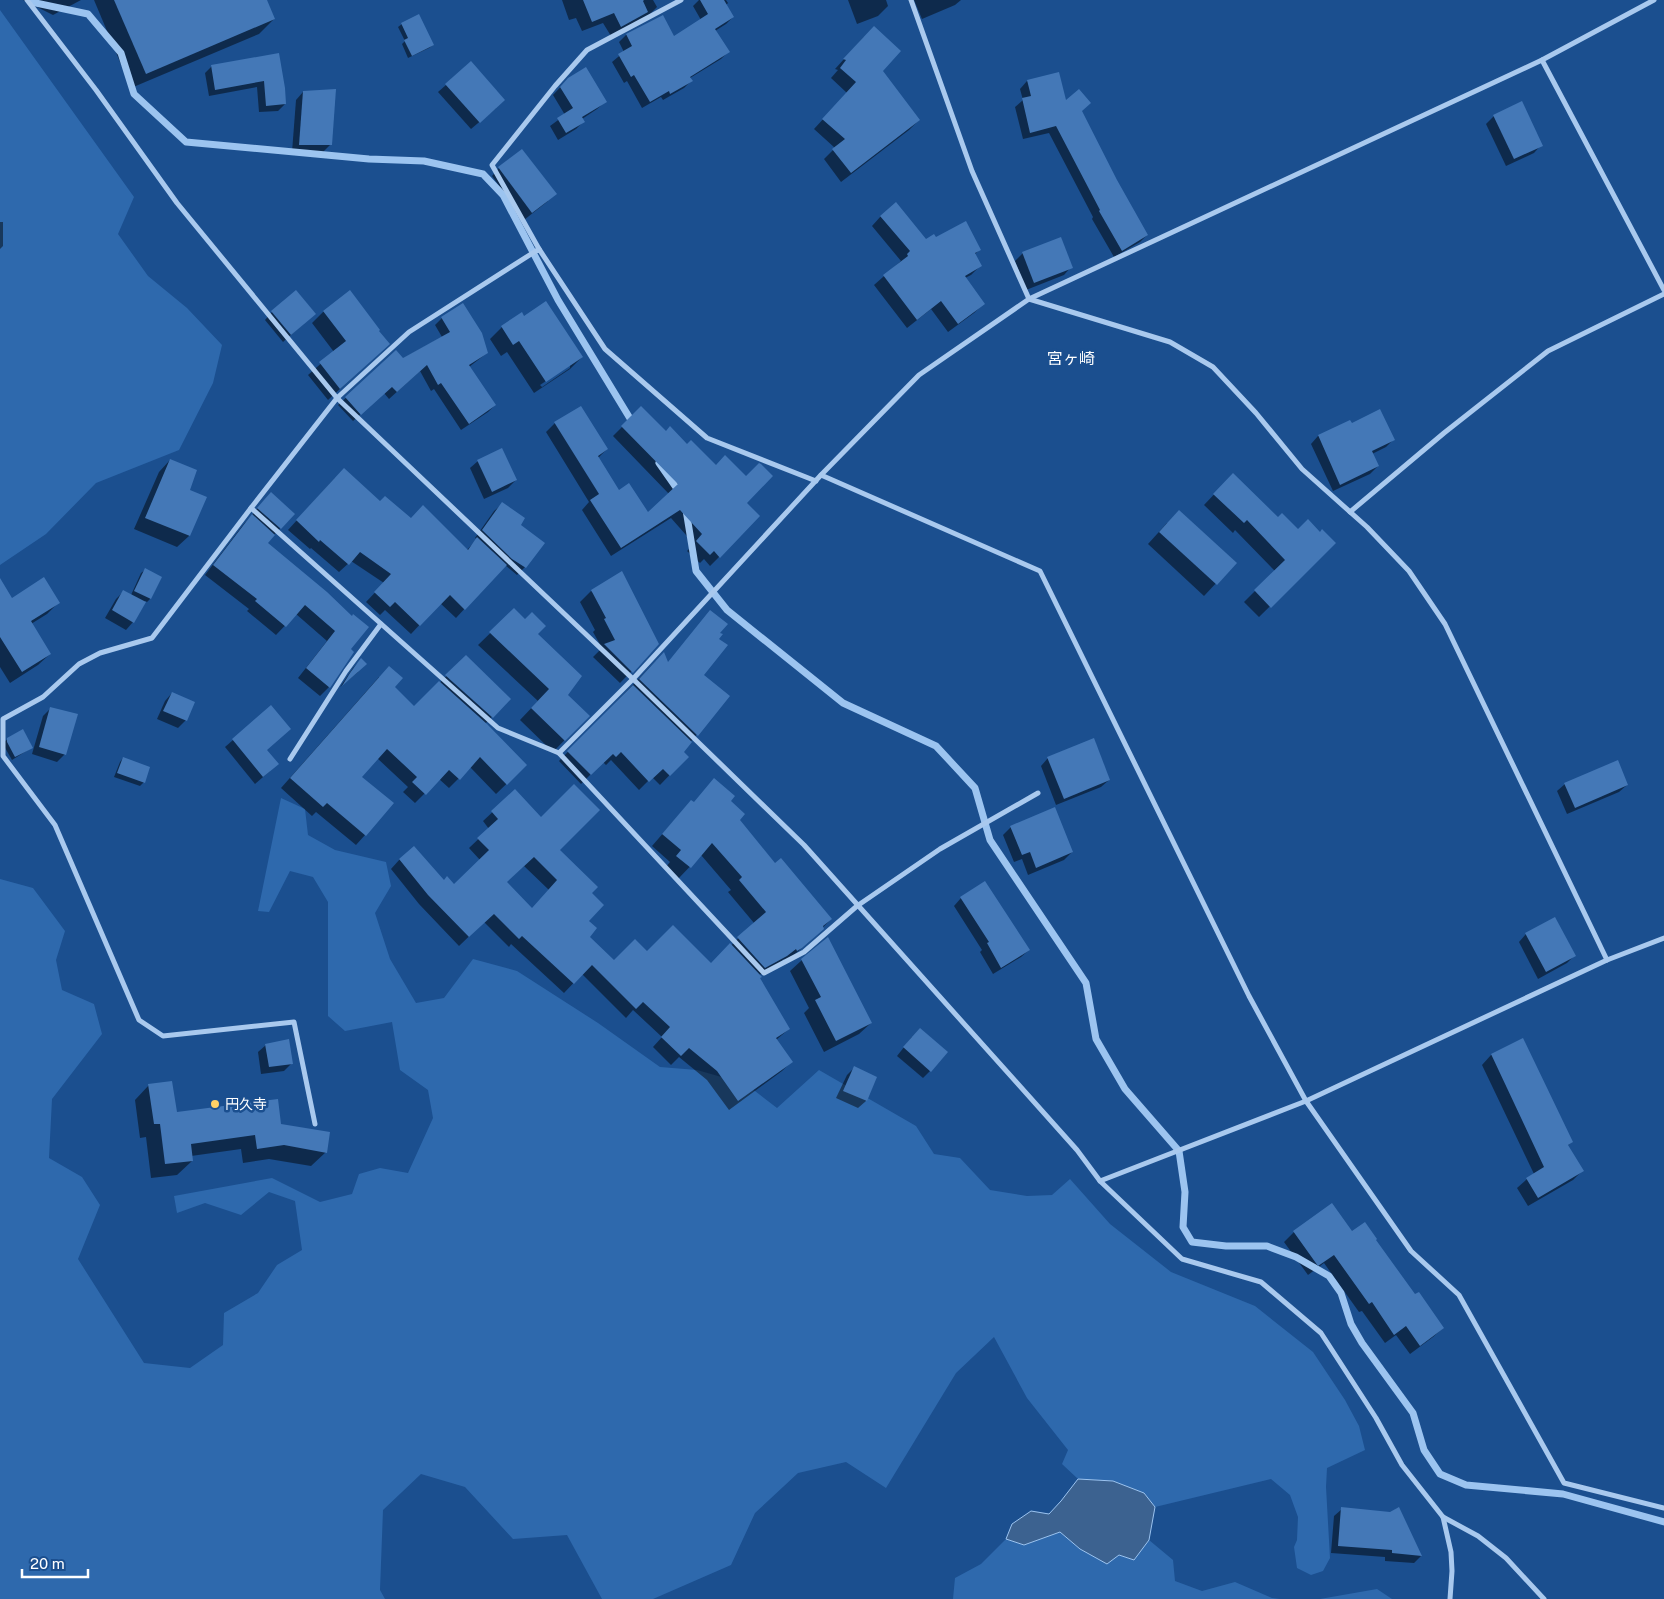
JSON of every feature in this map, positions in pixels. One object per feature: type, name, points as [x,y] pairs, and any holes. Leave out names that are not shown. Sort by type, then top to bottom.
[{"type":"street","points":[[27,0],[96,90],[177,203],[337,398],[633,679],[804,845],[1077,1150],[1100,1181],[1182,1259],[1261,1282],[1321,1333],[1376,1418],[1402,1464],[1443,1517],[1478,1536],[1506,1558],[1544,1599]]},
{"type":"street","points":[[681,0],[587,50],[555,86],[492,165],[539,249],[605,349],[707,438],[816,481]]},
{"type":"street","points":[[911,0],[972,172],[1029,299],[1170,342],[1213,367],[1256,413],[1302,469],[1350,512],[1409,571],[1445,624],[1608,960]]},
{"type":"street","points":[[559,753],[633,679],[821,475],[919,375],[1029,299],[1542,60],[1654,0]]},
{"type":"street","points":[[1542,60],[1664,290]]},
{"type":"street","points":[[315,1124],[294,1022],[163,1036],[138,1020],[56,826],[2,758],[3,719],[43,697],[79,664],[100,653],[152,638],[337,398],[409,332],[539,249]]},
{"type":"street","points":[[1350,512],[1444,433],[1548,351],[1664,294]]},
{"type":"street","points":[[821,475],[1040,571],[1249,996],[1306,1101],[1410,1251],[1459,1295],[1564,1483],[1664,1508]]},
{"type":"street","points":[[251,508],[498,728],[559,753],[764,973],[804,952],[857,906],[940,849],[1038,793]]},
{"type":"street","points":[[290,759],[346,671],[381,624]]},
{"type":"street","points":[[1100,1181],[1306,1101],[1608,960],[1664,938]]},
{"type":"street","points":[[1443,1517],[1451,1552],[1450,1599]]},
{"type":"shaded area","points":[[0,10],[134,197],[118,234],[148,276],[187,308],[222,345],[213,383],[179,450],[96,483],[46,534],[0,565]]},
{"type":"shaded area","points":[[281,798],[305,809],[308,835],[335,850],[386,862],[391,886],[375,913],[390,959],[416,1003],[444,998],[473,959],[517,971],[598,1023],[660,1067],[697,1070],[746,1084],[777,1108],[819,1070],[916,1126],[934,1154],[960,1158],[990,1190],[1027,1196],[1052,1195],[1070,1179],[1110,1224],[1171,1272],[1255,1306],[1313,1352],[1345,1400],[1359,1426],[1365,1450],[1327,1468],[1326,1487],[1330,1558],[1323,1571],[1311,1575],[1297,1568],[1294,1547],[1297,1540],[1298,1517],[1290,1495],[1271,1479],[1155,1507],[1144,1493],[1113,1481],[1078,1479],[1062,1464],[1068,1450],[1027,1398],[994,1337],[956,1373],[886,1488],[846,1462],[798,1473],[755,1513],[731,1565],[653,1599],[602,1599],[567,1535],[513,1539],[465,1487],[421,1474],[383,1510],[380,1590],[385,1599],[0,1599],[0,879],[33,888],[65,931],[56,960],[62,990],[94,1004],[102,1034],[52,1099],[49,1158],[82,1177],[100,1205],[78,1259],[144,1363],[190,1368],[223,1345],[224,1313],[258,1293],[277,1265],[302,1250],[295,1201],[269,1192],[241,1215],[205,1203],[177,1213],[174,1196],[272,1178],[320,1202],[352,1194],[359,1174],[380,1168],[408,1173],[433,1118],[428,1090],[400,1070],[392,1022],[345,1031],[328,1016],[328,902],[313,877],[290,871],[269,912],[258,911]]},
{"type":"shaded area","points":[[1078,1479],[1113,1481],[1144,1493],[1155,1507],[1149,1540],[1134,1560],[1119,1555],[1107,1564],[1080,1549],[1060,1532],[1024,1545],[1006,1539],[1012,1524],[1031,1511],[1049,1514]]},
{"type":"shaded area","points":[[1060,1532],[1080,1549],[1119,1555],[1134,1560],[1149,1540],[1173,1560],[1175,1581],[1202,1591],[1235,1582],[1272,1598],[1280,1599],[953,1599],[955,1578],[981,1564],[1006,1539],[1024,1545]]},
{"type":"shaded area","points":[[1377,1589],[1392,1599],[1320,1599]]},
{"type":"building","points":[[114,0],[267,0],[275,19],[146,74]]},
{"type":"building","points":[[583,0],[644,0],[648,12],[621,27],[614,13],[592,22]]},
{"type":"building","points":[[700,0],[724,0],[734,17],[715,29],[730,52],[690,77],[693,81],[670,94],[669,91],[650,102],[634,75],[631,77],[618,54],[632,46],[626,34],[663,15],[674,36],[708,14]]},
{"type":"building","points":[[419,14],[434,45],[412,56],[404,40],[408,38],[401,23]]},
{"type":"building","points":[[874,26],[901,51],[883,71],[920,120],[851,173],[832,149],[845,139],[822,119],[856,82],[840,68],[846,60],[843,59]]},
{"type":"building","points":[[279,53],[286,104],[266,106],[264,81],[215,90],[211,65]]},
{"type":"building","points":[[471,61],[505,100],[480,123],[445,84]]},
{"type":"building","points":[[586,67],[607,102],[582,117],[585,122],[566,133],[557,118],[573,108],[560,87],[568,78]]},
{"type":"building","points":[[1059,72],[1066,100],[1079,89],[1091,103],[1082,111],[1117,180],[1148,235],[1122,251],[1099,211],[1056,126],[1030,133],[1022,98],[1031,96],[1027,80]]},
{"type":"building","points":[[336,89],[332,145],[299,145],[303,91]]},
{"type":"building","points":[[1522,101],[1543,146],[1514,159],[1493,115]]},
{"type":"building","points":[[522,149],[557,194],[532,213],[498,167]]},
{"type":"building","points":[[896,202],[926,239],[934,234],[936,237],[966,221],[981,250],[975,253],[982,266],[965,276],[985,304],[958,324],[941,301],[917,320],[883,275],[908,256],[907,254],[910,251],[880,216]]},
{"type":"building","points":[[1061,237],[1073,268],[1034,283],[1022,252]]},
{"type":"building","points":[[296,290],[316,314],[291,335],[271,311]]},
{"type":"building","points":[[350,290],[390,344],[340,389],[319,362],[346,341],[323,311]]},
{"type":"building","points":[[546,301],[583,357],[546,382],[519,341],[513,345],[501,326],[522,312],[524,316]]},
{"type":"building","points":[[463,303],[482,333],[488,353],[469,365],[496,405],[469,424],[441,383],[438,385],[427,365],[397,392],[392,387],[361,415],[345,397],[396,350],[403,358],[450,332],[441,317]]},
{"type":"building","points":[[581,406],[608,449],[598,456],[619,490],[629,483],[648,512],[678,484],[621,426],[641,406],[666,431],[670,426],[687,444],[691,440],[716,465],[725,455],[746,476],[759,463],[761,464],[773,476],[747,503],[760,516],[720,558],[714,551],[710,555],[696,541],[702,534],[680,510],[621,548],[590,500],[599,494],[554,422]]},
{"type":"building","points":[[1380,409],[1395,440],[1372,451],[1379,466],[1340,485],[1318,435],[1350,420],[1352,423]]},
{"type":"building","points":[[502,448],[517,480],[492,492],[477,460]]},
{"type":"building","points":[[170,459],[197,470],[190,490],[207,497],[190,536],[145,518]]},
{"type":"building","points":[[344,468],[380,501],[385,496],[411,518],[423,505],[468,550],[477,537],[507,565],[465,610],[450,595],[420,626],[395,602],[390,607],[374,592],[391,574],[360,552],[349,565],[320,540],[319,542],[296,520]]},
{"type":"building","points":[[1233,473],[1278,517],[1282,513],[1298,529],[1308,519],[1320,532],[1322,529],[1336,543],[1271,608],[1254,590],[1285,560],[1247,520],[1244,523],[1213,494]]},
{"type":"building","points":[[271,492],[295,514],[281,529],[257,508]]},
{"type":"building","points":[[502,502],[525,518],[521,525],[545,543],[526,568],[512,559],[482,530]]},
{"type":"building","points":[[1179,510],[1237,563],[1217,585],[1159,532]]},
{"type":"building","points":[[252,514],[275,535],[268,543],[327,592],[352,616],[353,614],[369,627],[351,649],[354,652],[330,688],[306,668],[335,631],[305,605],[286,627],[255,601],[257,599],[213,565]]},
{"type":"building","points":[[145,568],[162,577],[151,599],[134,591]]},
{"type":"building","points":[[622,571],[659,644],[633,673],[604,644],[615,640],[591,590]]},
{"type":"building","points":[[44,577],[60,603],[31,621],[51,654],[22,672],[0,637],[0,578],[12,598]]},
{"type":"building","points":[[123,590],[146,602],[134,623],[112,610]]},
{"type":"building","points":[[514,608],[525,619],[532,612],[546,626],[538,634],[582,676],[568,695],[590,716],[565,741],[531,708],[549,689],[489,632]]},
{"type":"building","points":[[710,610],[728,624],[720,633],[723,634],[719,639],[728,645],[704,675],[730,696],[698,736],[639,679],[664,652],[668,662]]},
{"type":"building","points":[[466,655],[511,699],[493,718],[445,675]]},
{"type":"building","points":[[361,658],[367,664],[342,686],[350,673]]},
{"type":"building","points":[[389,666],[403,678],[395,687],[414,706],[439,681],[487,724],[527,765],[507,785],[480,757],[460,780],[449,770],[426,795],[412,782],[417,777],[387,749],[362,777],[394,803],[366,836],[327,803],[323,807],[290,778]]},
{"type":"building","points":[[633,685],[692,742],[684,752],[689,757],[670,776],[663,769],[649,782],[621,752],[616,757],[613,754],[591,775],[567,751]]},
{"type":"building","points":[[172,692],[195,702],[187,721],[163,711]]},
{"type":"building","points":[[271,705],[291,729],[267,750],[279,764],[263,777],[232,739]]},
{"type":"building","points":[[50,707],[78,714],[66,755],[39,747]]},
{"type":"building","points":[[23,729],[33,748],[15,757],[7,742],[7,738]]},
{"type":"building","points":[[1094,738],[1110,780],[1064,799],[1047,757]]},
{"type":"building","points":[[123,757],[150,767],[145,783],[117,773]]},
{"type":"building","points":[[1618,760],[1628,785],[1575,808],[1564,783]]},
{"type":"building","points":[[714,778],[735,796],[731,801],[745,814],[740,820],[775,863],[781,858],[832,919],[823,926],[824,929],[802,948],[797,951],[796,949],[765,968],[737,937],[766,912],[739,880],[742,877],[712,843],[691,868],[676,856],[681,850],[662,834],[691,800],[694,802]]},
{"type":"building","points":[[574,784],[600,810],[560,850],[598,887],[592,893],[604,905],[589,921],[597,928],[590,937],[614,960],[635,939],[647,951],[673,925],[711,963],[730,943],[762,977],[760,978],[790,1029],[776,1038],[793,1062],[738,1101],[717,1071],[689,1048],[681,1056],[661,1037],[670,1027],[643,1002],[636,1009],[592,965],[574,984],[522,936],[519,939],[494,914],[469,937],[428,895],[399,859],[414,846],[444,880],[447,876],[454,884],[489,850],[477,838],[498,819],[491,811],[515,789],[541,817]],"holes":[[[534,857],[557,880],[532,908],[507,882]]]},
{"type":"building","points":[[1055,807],[1073,852],[1036,868],[1030,852],[1022,855],[1010,826]]},
{"type":"building","points":[[985,881],[1030,950],[1001,968],[987,943],[989,942],[960,897]]},
{"type":"building","points":[[1555,917],[1576,956],[1546,972],[1525,933]]},
{"type":"building","points":[[828,937],[872,1023],[836,1041],[815,1000],[821,997],[801,959]]},
{"type":"building","points":[[920,1028],[948,1052],[931,1072],[903,1047]]},
{"type":"building","points":[[1523,1038],[1573,1142],[1568,1145],[1584,1171],[1538,1198],[1526,1178],[1544,1167],[1491,1054]]},
{"type":"building","points":[[289,1039],[293,1064],[269,1067],[265,1044]]},
{"type":"building","points":[[854,1066],[877,1077],[867,1101],[843,1091]]},
{"type":"building","name":"円久寺","points":[[172,1081],[177,1112],[278,1099],[281,1124],[330,1132],[327,1153],[284,1145],[257,1149],[255,1135],[191,1144],[193,1161],[165,1164],[160,1124],[154,1124],[148,1084]]},
{"type":"building","points":[[1332,1203],[1352,1231],[1365,1222],[1415,1294],[1419,1292],[1444,1328],[1420,1346],[1406,1326],[1394,1335],[1372,1302],[1369,1304],[1334,1255],[1318,1266],[1293,1231]]},
{"type":"building","points":[[1341,1507],[1390,1512],[1399,1507],[1422,1556],[1392,1553],[1392,1550],[1338,1546]]},
{"type":"waterway","points":[[33,0],[36,3],[88,14],[121,53],[134,94],[186,142],[369,159],[424,161],[483,174],[503,195],[558,300],[634,425]]},
{"type":"waterway","points":[[659,463],[680,493]]},
{"type":"waterway","points":[[686,510],[696,571],[727,610],[843,703],[936,746],[975,788],[990,840],[1086,983],[1096,1039],[1125,1089],[1179,1151],[1185,1192],[1183,1227],[1192,1242],[1226,1246],[1267,1246],[1296,1257],[1329,1276],[1341,1293],[1351,1324],[1362,1343],[1413,1413],[1424,1450],[1440,1474],[1466,1485],[1563,1494],[1664,1522]]},
{"type":"place","name":"円久寺","points":[[215,1104]]},
{"type":"district","name":"宮ヶ崎","points":[[1071,358]]}]
